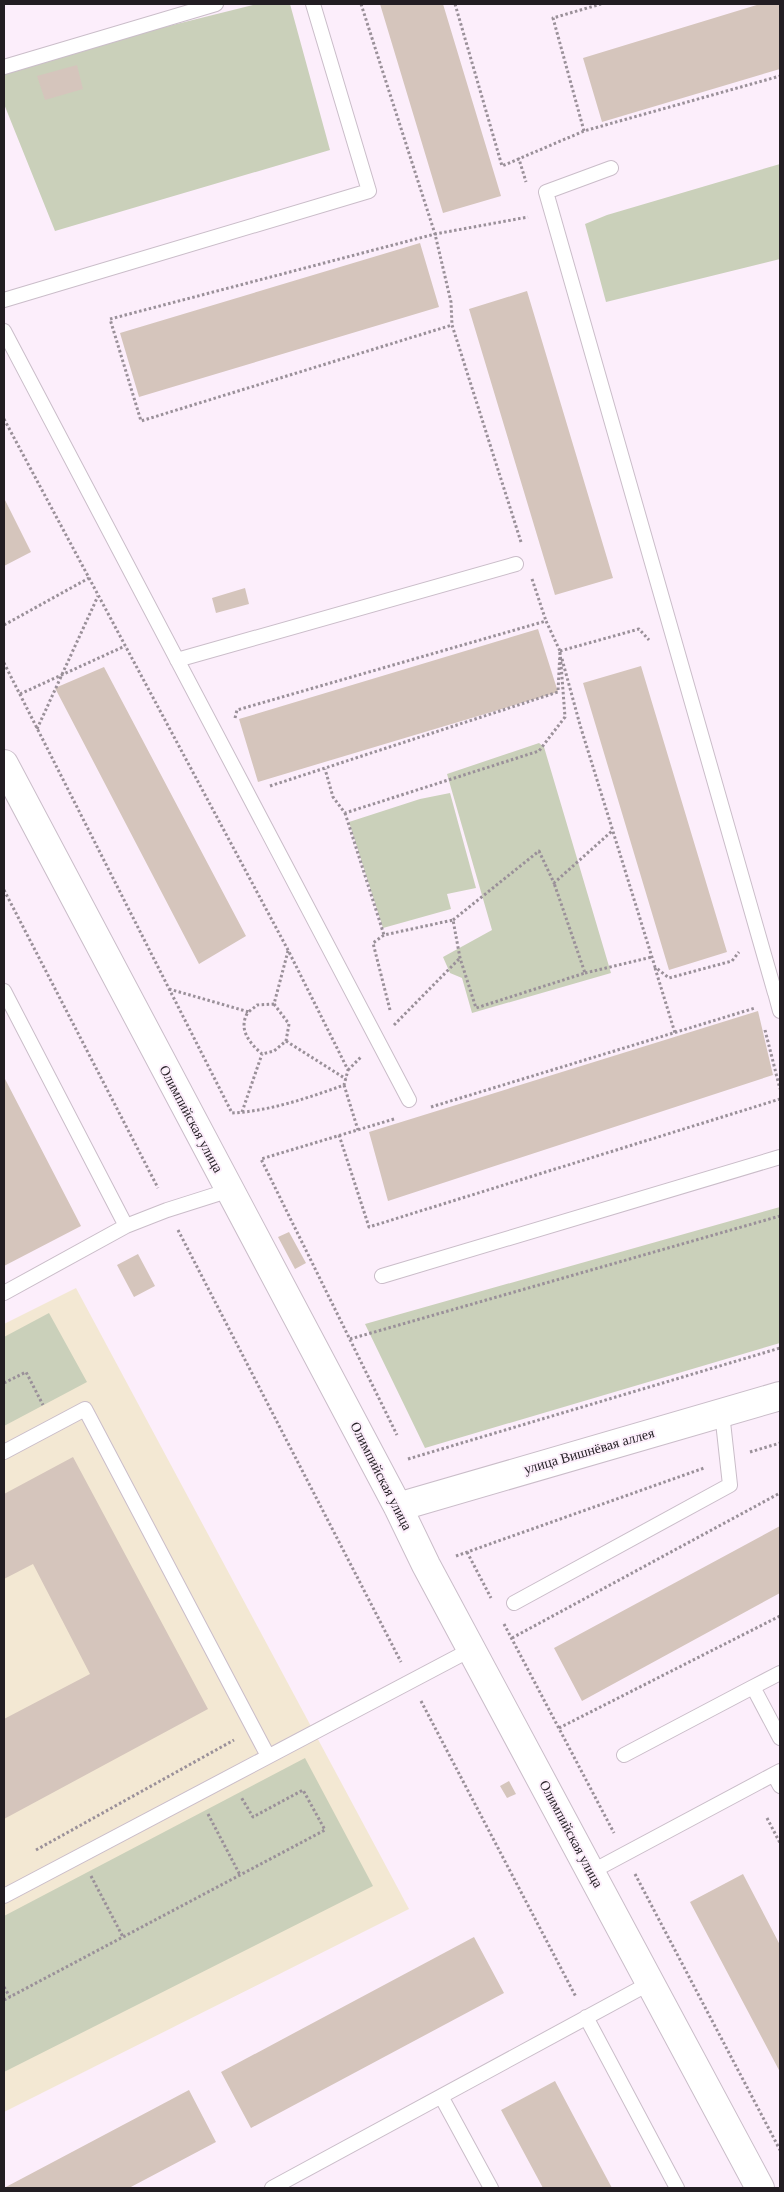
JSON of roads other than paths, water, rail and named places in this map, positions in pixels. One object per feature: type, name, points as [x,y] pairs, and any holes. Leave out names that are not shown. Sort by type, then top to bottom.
[{"type":"street","name":"Олимпийская улица","points":[[4,764],[398,1507],[426,1565],[760,2188]]},
{"type":"street","name":"улица Вишнёвая аллея","points":[[398,1507],[780,1396]]},
{"type":"lane","points":[[4,67],[216,4]]},
{"type":"lane","points":[[4,300],[369,191],[313,4]]},
{"type":"lane","points":[[612,168],[546,192],[780,1011]]},
{"type":"lane","points":[[4,331],[409,1100]]},
{"type":"lane","points":[[177,660],[516,564]]},
{"type":"lane","points":[[672,636],[775,993]]},
{"type":"lane","points":[[4,991],[126,1226]]},
{"type":"lane","points":[[382,1276],[780,1157]]},
{"type":"lane","points":[[4,1293],[126,1226],[167,1210],[230,1190]]},
{"type":"lane","points":[[4,1452],[85,1409],[268,1756]]},
{"type":"lane","points":[[514,1603],[730,1485],[722,1413]]},
{"type":"lane","points":[[4,1896],[472,1649]]},
{"type":"lane","points":[[624,1755],[780,1672]]},
{"type":"lane","points":[[753,1687],[780,1738]]},
{"type":"lane","points":[[591,1872],[778,1777]]},
{"type":"lane","points":[[272,2188],[442,2098],[650,1983]]},
{"type":"lane","points":[[586,2017],[677,2188]]},
{"type":"lane","points":[[442,2098],[491,2188]]}]
